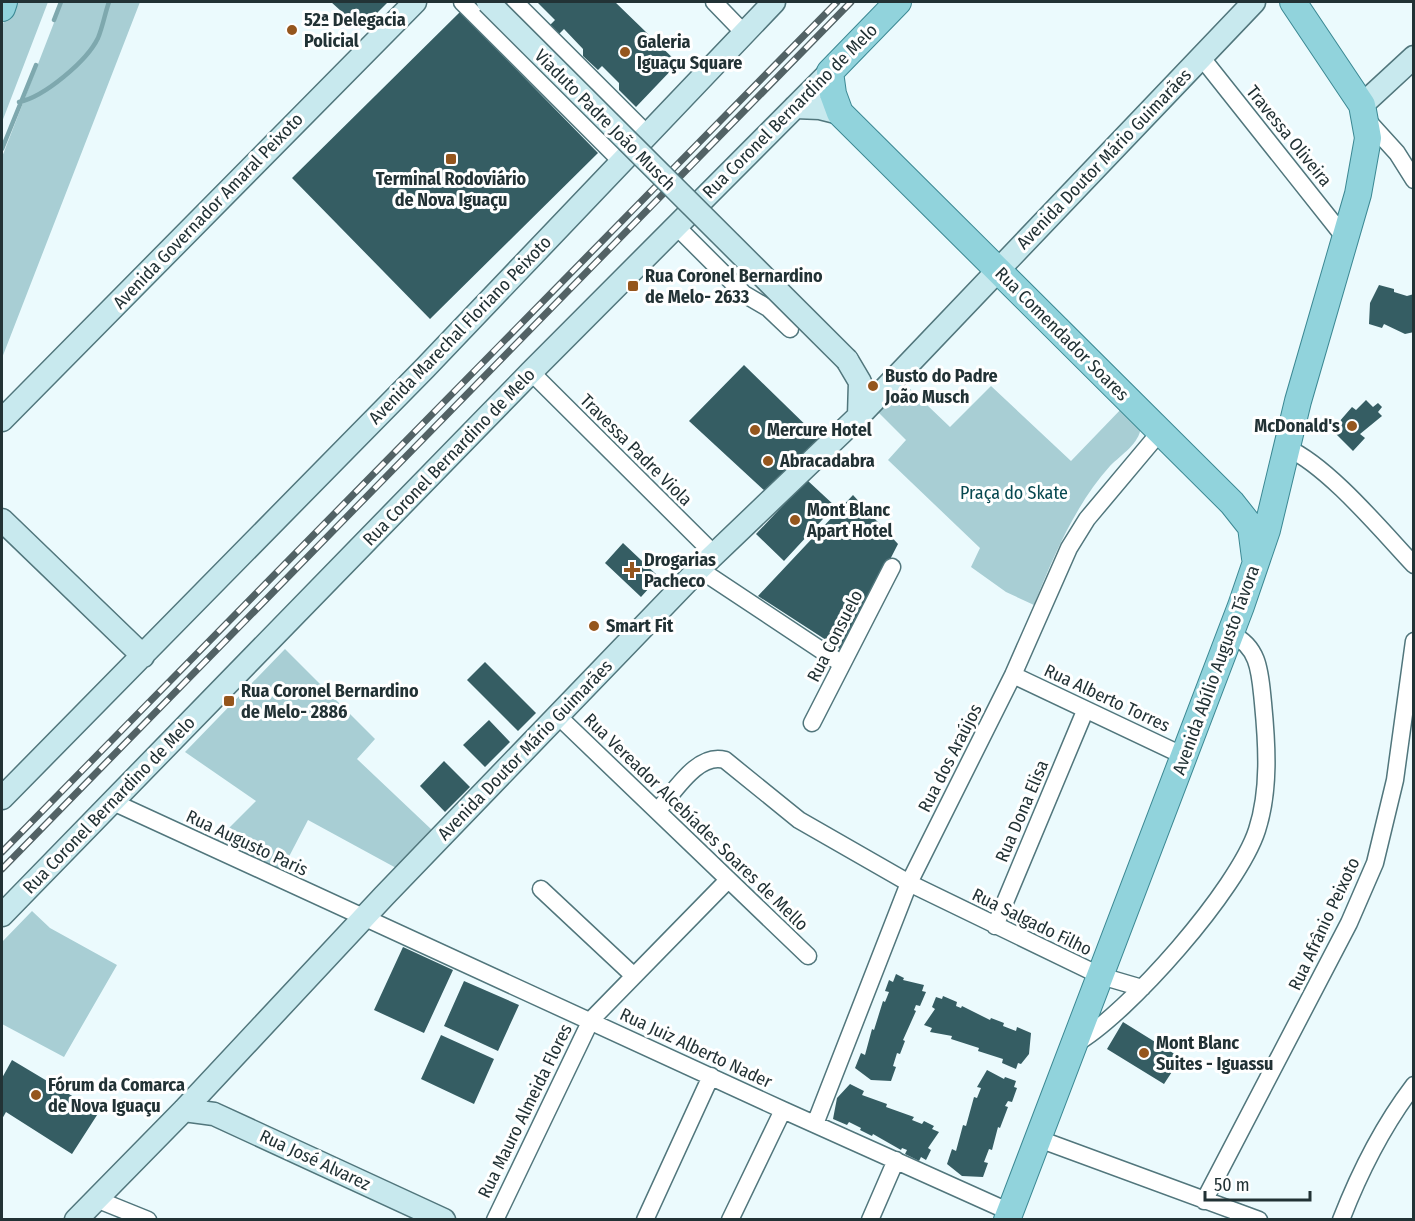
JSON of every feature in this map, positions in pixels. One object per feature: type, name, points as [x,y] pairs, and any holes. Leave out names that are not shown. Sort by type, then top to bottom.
[{"type":"main road","points":[[2,8],[4,2]]},
{"type":"main road","name":"Avenida Governador Amaral Peixoto","points":[[2,420],[415,2]]},
{"type":"main road","name":"Viaduto Padre João Musch","points":[[488,2],[849,362],[861,387],[859,416]]},
{"type":"main road","name":"Avenida Marechal Floriano Peixoto","points":[[2,798],[143,656],[774,2]]},
{"type":"main road","name":"Rua Coronel Bernardino de Melo","points":[[2,915],[531,372],[898,2]]},
{"type":"main road","name":"Avenida Doutor Mário Guimarães","points":[[76,1220],[184,1110],[706,562],[859,416],[1254,2]]},
{"type":"main road","points":[[1293,2],[1364,112],[1413,57]]},
{"type":"main road","name":"Rua Comendador Soares","points":[[830,72],[833,94],[840,113],[1248,521],[1253,532],[1254,569]]},
{"type":"main road","points":[[795,107],[820,108],[840,113]]},
{"type":"main road","name":"Avenida Abílio Augusto Távora","points":[[1009,1216],[1231,634],[1267,530],[1275,491],[1362,178],[1368,138],[1364,112]]},
{"type":"main road","name":"Viaduto Padre João Musch","points":[[849,362],[880,375],[904,370]]},
{"type":"main road","points":[[1232,503],[1254,508],[1268,501],[1275,491]]},
{"type":"main road","points":[[2,520],[143,656]]},
{"type":"main road","points":[[211,1081],[209,1098],[214,1114]]},
{"type":"main road","name":"Rua José Alvarez","points":[[184,1110],[214,1114],[444,1220]]},
{"type":"street","points":[[462,2],[622,162]]},
{"type":"street","points":[[515,2],[648,135]]},
{"type":"street","points":[[714,2],[744,33]]},
{"type":"street","name":"Travessa Oliveira","points":[[1202,58],[1345,237]]},
{"type":"street","points":[[1364,112],[1397,153],[1413,180]]},
{"type":"street","points":[[676,226],[744,294],[768,308],[790,329]]},
{"type":"street","name":"Travessa Padre Viola","points":[[531,372],[706,562],[842,664]]},
{"type":"street","name":"Rua dos Araújos","points":[[815,1124],[909,883],[1013,675],[1075,536],[1160,432]]},
{"type":"street","points":[[1287,448],[1307,458],[1369,517],[1413,565]]},
{"type":"street","name":"Rua Consuelo","points":[[812,723],[892,567]]},
{"type":"street","points":[[1075,1044],[1092,1034],[1142,988],[1226,888],[1248,850],[1261,818],[1267,741],[1258,664],[1247,643],[1231,634]]},
{"type":"street","name":"Rua Afrânio Peixoto","points":[[1204,1201],[1349,923],[1375,863],[1395,780],[1413,641]]},
{"type":"street","name":"Rua Alberto Torres","points":[[1013,675],[1184,756]]},
{"type":"street","name":"Rua Dona Elisa","points":[[995,926],[1085,711]]},
{"type":"street","name":"Rua Vereador Alcebíades Soares de Mello","points":[[558,716],[808,956]]},
{"type":"street","name":"Rua Salgado Filho","points":[[657,811],[699,765],[713,758],[725,760],[799,820],[909,883],[1101,976],[1142,988]]},
{"type":"street","name":"Rua Augusto Paris","points":[[113,802],[366,917]]},
{"type":"street","name":"Rua Mauro Almeida Flores","points":[[495,1220],[591,1020],[728,880]]},
{"type":"street","points":[[541,889],[634,976]]},
{"type":"street","name":"Rua Juiz Alberto Nader","points":[[366,917],[896,1160],[1009,1216]]},
{"type":"street","points":[[645,1220],[711,1076]]},
{"type":"street","points":[[1341,1220],[1374,1145],[1392,1113],[1413,1085]]},
{"type":"street","points":[[730,1220],[783,1110]]},
{"type":"street","points":[[1039,1139],[1259,1220]]},
{"type":"street","points":[[870,1220],[896,1160]]},
{"type":"street","points":[[96,1199],[126,1215],[148,1220]]},
{"type":"green space","points":[[12,2],[48,2],[2,122],[2,26]]},
{"type":"green space","points":[[62,2],[140,2],[2,358],[2,157]]},
{"type":"green space","name":"Praça do Skate","points":[[904,383],[950,427],[991,386],[1071,461],[1124,406],[1141,427],[1137,439],[1110,466],[1086,497],[1057,550],[1034,605],[1006,592],[971,567],[980,548],[888,460],[906,440],[877,411]]},
{"type":"green space","points":[[285,649],[375,739],[357,759],[432,830],[398,869],[308,820],[281,872],[217,840],[256,801],[185,752]]},
{"type":"green space","points":[[32,911],[50,928],[117,965],[64,1057],[2,1024],[2,942]]},
{"type":"building","points":[[331,2],[388,2],[361,29]]},
{"type":"building","name":"Galeria Iguaçu Square","points":[[537,2],[615,2],[678,63],[636,107],[619,90],[619,83],[602,66],[598,70],[583,56],[583,49],[564,29],[559,34],[550,25],[555,20]]},
{"type":"building","name":"Terminal Rodoviário de Nova Iguaçu","points":[[460,12],[598,153],[430,319],[292,178]]},
{"type":"building","points":[[1379,285],[1407,296],[1414,294],[1414,332],[1405,334],[1384,324],[1382,328],[1369,324],[1370,303]]},
{"type":"building","name":"Mercure Hotel","points":[[744,365],[820,439],[766,492],[689,421]]},
{"type":"building","name":"McDonald's","points":[[1366,400],[1373,407],[1378,403],[1382,407],[1378,412],[1382,416],[1360,434],[1365,438],[1353,451],[1332,430],[1352,407],[1356,410]]},
{"type":"building","name":"Mont Blanc Apart Hotel","points":[[807,480],[835,506],[784,561],[756,534]]},
{"type":"building","points":[[853,495],[898,544],[843,651],[758,596]]},
{"type":"building","name":"Drogarias Pacheco","points":[[623,543],[659,577],[641,597],[605,563]]},
{"type":"building","points":[[485,662],[536,713],[518,731],[467,680]]},
{"type":"building","points":[[489,720],[510,742],[485,767],[463,745]]},
{"type":"building","points":[[444,761],[470,787],[445,812],[420,786]]},
{"type":"building","points":[[403,947],[453,970],[424,1033],[374,1010]]},
{"type":"building","points":[[896,974],[904,978],[903,980],[924,985],[922,991],[926,992],[920,1006],[916,1005],[914,1010],[916,1011],[903,1040],[905,1041],[900,1054],[897,1053],[893,1066],[896,1067],[891,1081],[871,1080],[855,1068],[861,1053],[865,1055],[872,1029],[874,1030],[883,1001],[885,1002],[889,992],[885,991],[889,980],[893,982]]},
{"type":"building","points":[[464,981],[519,1005],[498,1051],[444,1026]]},
{"type":"building","points":[[943,996],[957,1002],[956,1006],[961,1008],[962,1006],[990,1020],[991,1018],[1004,1023],[1003,1026],[1016,1031],[1017,1027],[1031,1033],[1029,1054],[1021,1064],[1018,1063],[1016,1069],[1002,1063],[1003,1059],[951,1039],[952,1036],[930,1032],[932,1028],[924,1025],[935,1009],[932,1007],[936,997],[942,999]]},
{"type":"building","name":"Mont Blanc Suites - Iguassu","points":[[1123,1022],[1181,1058],[1164,1084],[1107,1049]]},
{"type":"building","points":[[441,1035],[494,1059],[474,1104],[421,1079]]},
{"type":"building","name":"Fórum da Comarca de Nova Iguaçu","points":[[12,1060],[99,1112],[72,1154],[6,1112],[2,1119],[2,1078]]},
{"type":"building","points":[[987,1070],[1004,1079],[1005,1077],[1016,1081],[1014,1087],[1017,1088],[1012,1102],[1008,1101],[1005,1106],[1008,1107],[1000,1128],[998,1127],[992,1150],[989,1149],[984,1162],[988,1163],[983,1177],[962,1176],[947,1164],[952,1149],[956,1151],[974,1097],[977,1098],[981,1088],[977,1087]]},
{"type":"building","points":[[850,1084],[864,1091],[862,1095],[914,1117],[912,1120],[922,1124],[924,1121],[934,1126],[932,1129],[939,1132],[928,1148],[931,1150],[926,1160],[921,1157],[919,1161],[905,1154],[907,1150],[902,1148],[901,1150],[873,1134],[872,1136],[849,1122],[847,1125],[833,1119],[837,1098]]},
{"type":"waterway","points":[[54,20],[61,2]]},
{"type":"waterway","points":[[19,102],[52,86],[85,57],[98,38],[109,2]]},
{"type":"waterway","points":[[2,149],[36,65]]},
{"type":"railway","points":[[2,852],[837,2]]},
{"type":"railway","points":[[2,869],[851,2]]},
{"type":"place","name":"52ª Delegacia Policial","points":[[292,30]]},
{"type":"place","name":"Galeria Iguaçu Square","points":[[625,52]]},
{"type":"place","name":"Terminal Rodoviário de Nova Iguaçu","points":[[451,159]]},
{"type":"place","name":"Rua Coronel Bernardino de Melo- 2633","points":[[633,286]]},
{"type":"place","name":"Busto do Padre João Musch","points":[[873,386]]},
{"type":"place","name":"McDonald's","points":[[1352,426]]},
{"type":"place","name":"Mercure Hotel","points":[[755,430]]},
{"type":"place","name":"Abracadabra","points":[[768,461]]},
{"type":"place","name":"Mont Blanc Apart Hotel","points":[[795,520]]},
{"type":"place","name":"Drogarias Pacheco","points":[[632,570]]},
{"type":"place","name":"Smart Fit","points":[[594,626]]},
{"type":"place","name":"Rua Coronel Bernardino de Melo- 2886","points":[[229,701]]},
{"type":"place","name":"Mont Blanc Suites - Iguassu","points":[[1144,1053]]},
{"type":"place","name":"Fórum da Comarca de Nova Iguaçu","points":[[36,1095]]}]
